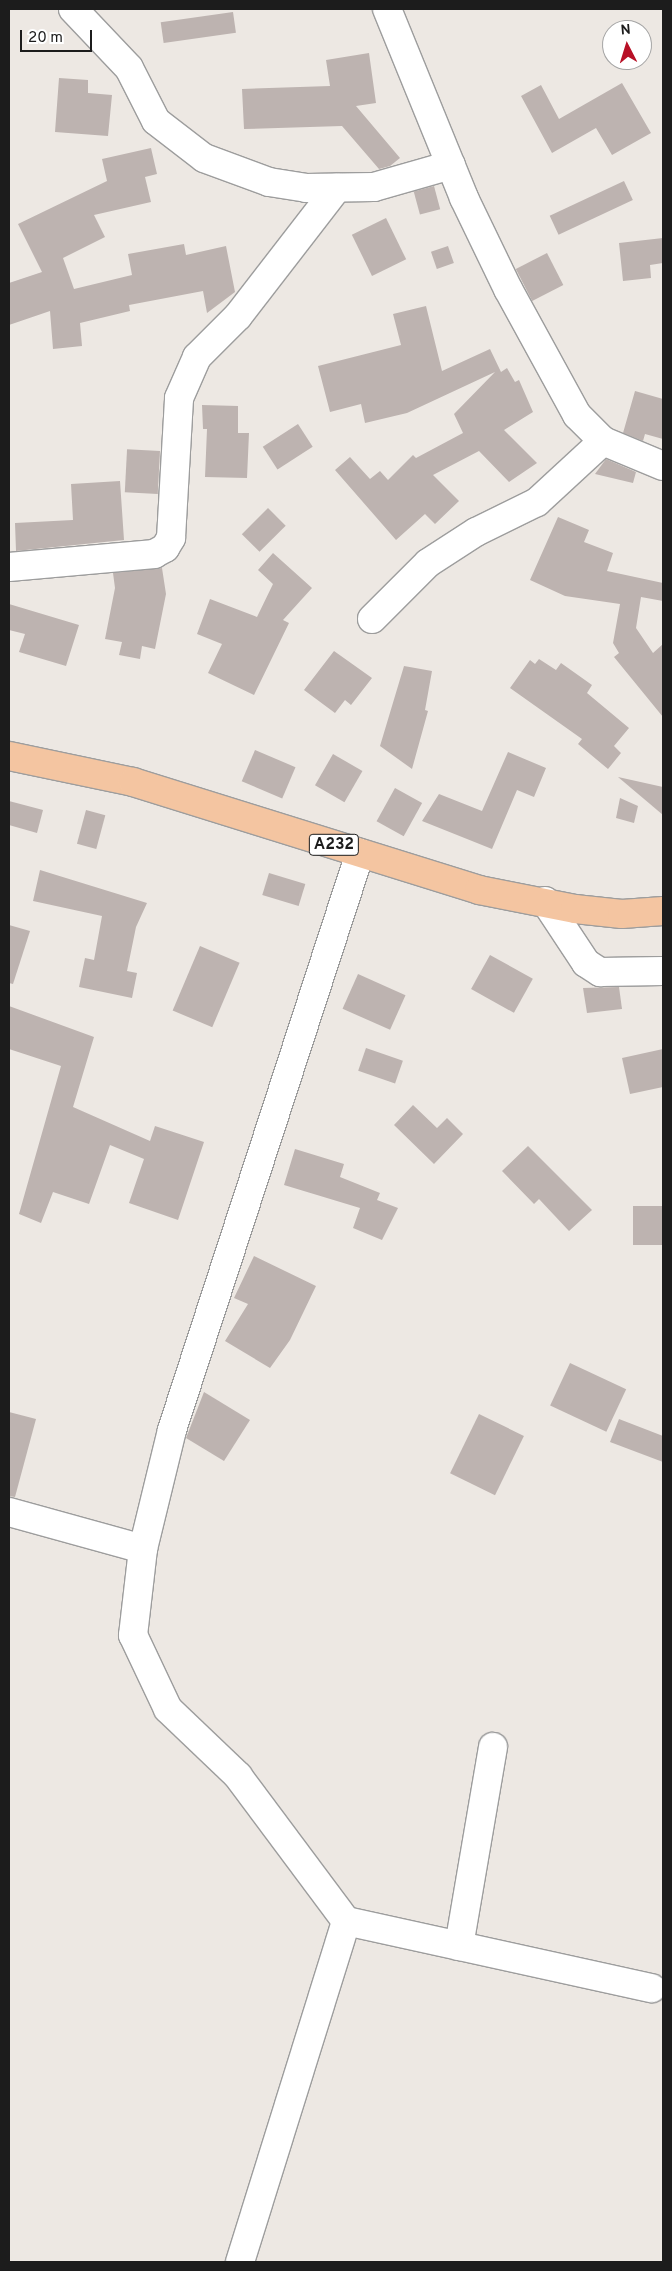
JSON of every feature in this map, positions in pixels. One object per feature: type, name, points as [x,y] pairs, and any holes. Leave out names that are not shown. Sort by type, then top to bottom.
[{"type":"main road","name":"A232","points":[[9,756],[133,782],[479,890],[622,914],[663,911]]},
{"type":"street","points":[[73,9],[129,68],[156,121],[204,158],[269,182],[337,188],[374,187],[451,165]]},
{"type":"street","points":[[387,9],[451,165],[512,298],[577,415],[603,441],[663,466]]},
{"type":"street","points":[[9,567],[154,554],[165,548],[171,538],[179,398],[197,357],[238,316],[337,188]]},
{"type":"street","points":[[372,620],[428,563],[476,532],[537,502],[603,441]]},
{"type":"street","points":[[360,853],[172,1430],[143,1549],[133,1634],[168,1709],[238,1776],[346,1921],[652,1988]]},
{"type":"street","points":[[545,901],[586,963],[600,972],[663,971]]},
{"type":"street","points":[[9,1512],[143,1549]]},
{"type":"street","points":[[459,1946],[494,1747]]},
{"type":"street","points":[[240,2262],[346,1921]]},
{"type":"building","points":[[233,12],[236,33],[164,43],[161,22]]},
{"type":"building","points":[[369,53],[376,103],[356,106],[400,158],[390,166],[379,169],[342,126],[244,129],[242,89],[330,86],[326,60]]},
{"type":"building","points":[[59,78],[88,80],[88,93],[112,95],[108,136],[55,132]]},
{"type":"building","points":[[622,83],[651,133],[612,155],[596,128],[552,153],[521,96],[541,85],[559,119]]},
{"type":"building","points":[[151,148],[157,174],[145,177],[151,202],[94,215],[105,237],[63,258],[74,289],[132,275],[128,254],[184,244],[186,255],[226,246],[235,292],[207,313],[203,291],[129,305],[130,311],[80,323],[82,346],[53,349],[50,311],[9,325],[9,283],[42,272],[18,224],[107,181],[102,159]]},
{"type":"building","points":[[624,181],[633,200],[559,235],[550,216]]},
{"type":"building","points":[[434,186],[440,209],[420,215],[414,191]]},
{"type":"building","points":[[386,218],[406,259],[372,276],[352,235]]},
{"type":"building","points":[[663,238],[663,263],[650,265],[651,278],[623,281],[619,243]]},
{"type":"building","points":[[448,246],[454,263],[437,269],[431,252]]},
{"type":"building","points":[[547,253],[563,285],[532,301],[516,269]]},
{"type":"building","points":[[426,306],[442,371],[490,349],[501,372],[507,368],[515,382],[519,380],[533,412],[504,430],[537,463],[509,482],[479,451],[433,475],[459,501],[435,524],[425,514],[396,540],[335,470],[350,457],[370,479],[380,471],[388,480],[413,455],[416,458],[463,433],[454,414],[495,372],[407,413],[365,423],[361,404],[330,412],[318,366],[401,345],[393,314]]},
{"type":"building","points":[[635,391],[663,399],[663,439],[645,434],[643,441],[623,433]]},
{"type":"building","points":[[202,405],[238,406],[238,433],[249,433],[247,478],[205,477],[207,429],[203,429]]},
{"type":"building","points":[[298,424],[313,447],[277,470],[263,447]]},
{"type":"building","points":[[127,449],[160,451],[158,494],[125,492]]},
{"type":"building","points":[[606,459],[636,472],[633,483],[595,474]]},
{"type":"building","points":[[120,481],[124,540],[16,551],[15,523],[73,520],[71,484]]},
{"type":"building","points":[[268,508],[286,526],[260,552],[242,534]]},
{"type":"building","points":[[558,517],[589,530],[584,542],[613,553],[607,571],[663,583],[663,601],[641,597],[636,628],[653,653],[663,644],[663,717],[614,657],[619,653],[613,643],[620,604],[565,596],[530,580]]},
{"type":"building","points":[[273,553],[312,588],[283,620],[289,623],[254,695],[208,673],[222,644],[197,634],[210,599],[257,617],[273,584],[258,570]]},
{"type":"building","points":[[162,568],[166,594],[155,649],[142,646],[140,659],[119,655],[122,642],[105,639],[115,588],[113,573]]},
{"type":"building","points":[[9,604],[79,625],[66,666],[19,652],[25,634],[9,630]]},
{"type":"building","points":[[334,651],[372,678],[351,705],[345,700],[335,713],[304,690]]},
{"type":"building","points":[[539,659],[556,670],[561,663],[592,685],[587,693],[629,728],[614,746],[621,753],[608,769],[578,744],[582,739],[510,688],[530,660],[535,664]]},
{"type":"building","points":[[404,666],[432,671],[425,710],[428,711],[412,769],[380,746]]},
{"type":"building","points":[[255,750],[296,767],[282,798],[242,781]]},
{"type":"building","points":[[508,752],[546,768],[534,797],[517,790],[492,849],[422,821],[439,794],[482,811]]},
{"type":"building","points":[[333,754],[362,771],[344,802],[315,785]]},
{"type":"building","points":[[618,777],[663,787],[663,815]]},
{"type":"building","points":[[395,788],[422,803],[404,836],[377,821]]},
{"type":"building","points":[[620,798],[638,806],[634,823],[616,818]]},
{"type":"building","points":[[9,801],[43,810],[37,833],[9,825]]},
{"type":"building","points":[[86,810],[105,815],[96,849],[77,844]]},
{"type":"building","points":[[40,870],[147,903],[136,927],[127,971],[137,973],[132,998],[79,987],[85,958],[94,960],[102,916],[33,901]]},
{"type":"building","points":[[269,873],[305,884],[299,906],[262,895]]},
{"type":"building","points":[[9,925],[30,931],[13,984],[9,983]]},
{"type":"building","points":[[200,946],[240,963],[212,1027],[173,1010]]},
{"type":"building","points":[[490,955],[533,979],[514,1013],[471,989]]},
{"type":"building","points":[[358,974],[406,995],[390,1030],[343,1009]]},
{"type":"building","points":[[619,987],[622,1009],[587,1013],[583,988]]},
{"type":"building","points":[[9,1006],[94,1037],[73,1107],[150,1141],[155,1126],[204,1142],[178,1220],[129,1203],[144,1159],[110,1145],[89,1204],[53,1192],[41,1223],[19,1214],[61,1066],[9,1049]]},
{"type":"building","points":[[366,1048],[403,1061],[395,1083],[358,1071]]},
{"type":"building","points":[[663,1049],[663,1087],[630,1094],[622,1058]]},
{"type":"building","points":[[413,1105],[437,1128],[447,1118],[463,1134],[434,1164],[394,1125]]},
{"type":"building","points":[[528,1146],[592,1210],[569,1231],[539,1199],[534,1204],[502,1171]]},
{"type":"building","points":[[295,1149],[344,1164],[340,1177],[380,1193],[377,1200],[398,1208],[382,1240],[353,1228],[360,1208],[284,1185]]},
{"type":"building","points":[[633,1206],[663,1206],[663,1245],[633,1245]]},
{"type":"building","points":[[254,1256],[316,1286],[290,1340],[270,1368],[225,1341],[248,1304],[234,1298]]},
{"type":"building","points":[[570,1363],[626,1389],[606,1432],[550,1406]]},
{"type":"building","points":[[204,1392],[250,1420],[224,1461],[186,1438]]},
{"type":"building","points":[[9,1412],[36,1419],[15,1497],[9,1496]]},
{"type":"building","points":[[479,1414],[524,1436],[495,1495],[450,1473]]},
{"type":"building","points":[[619,1419],[663,1436],[663,1462],[610,1442]]}]
